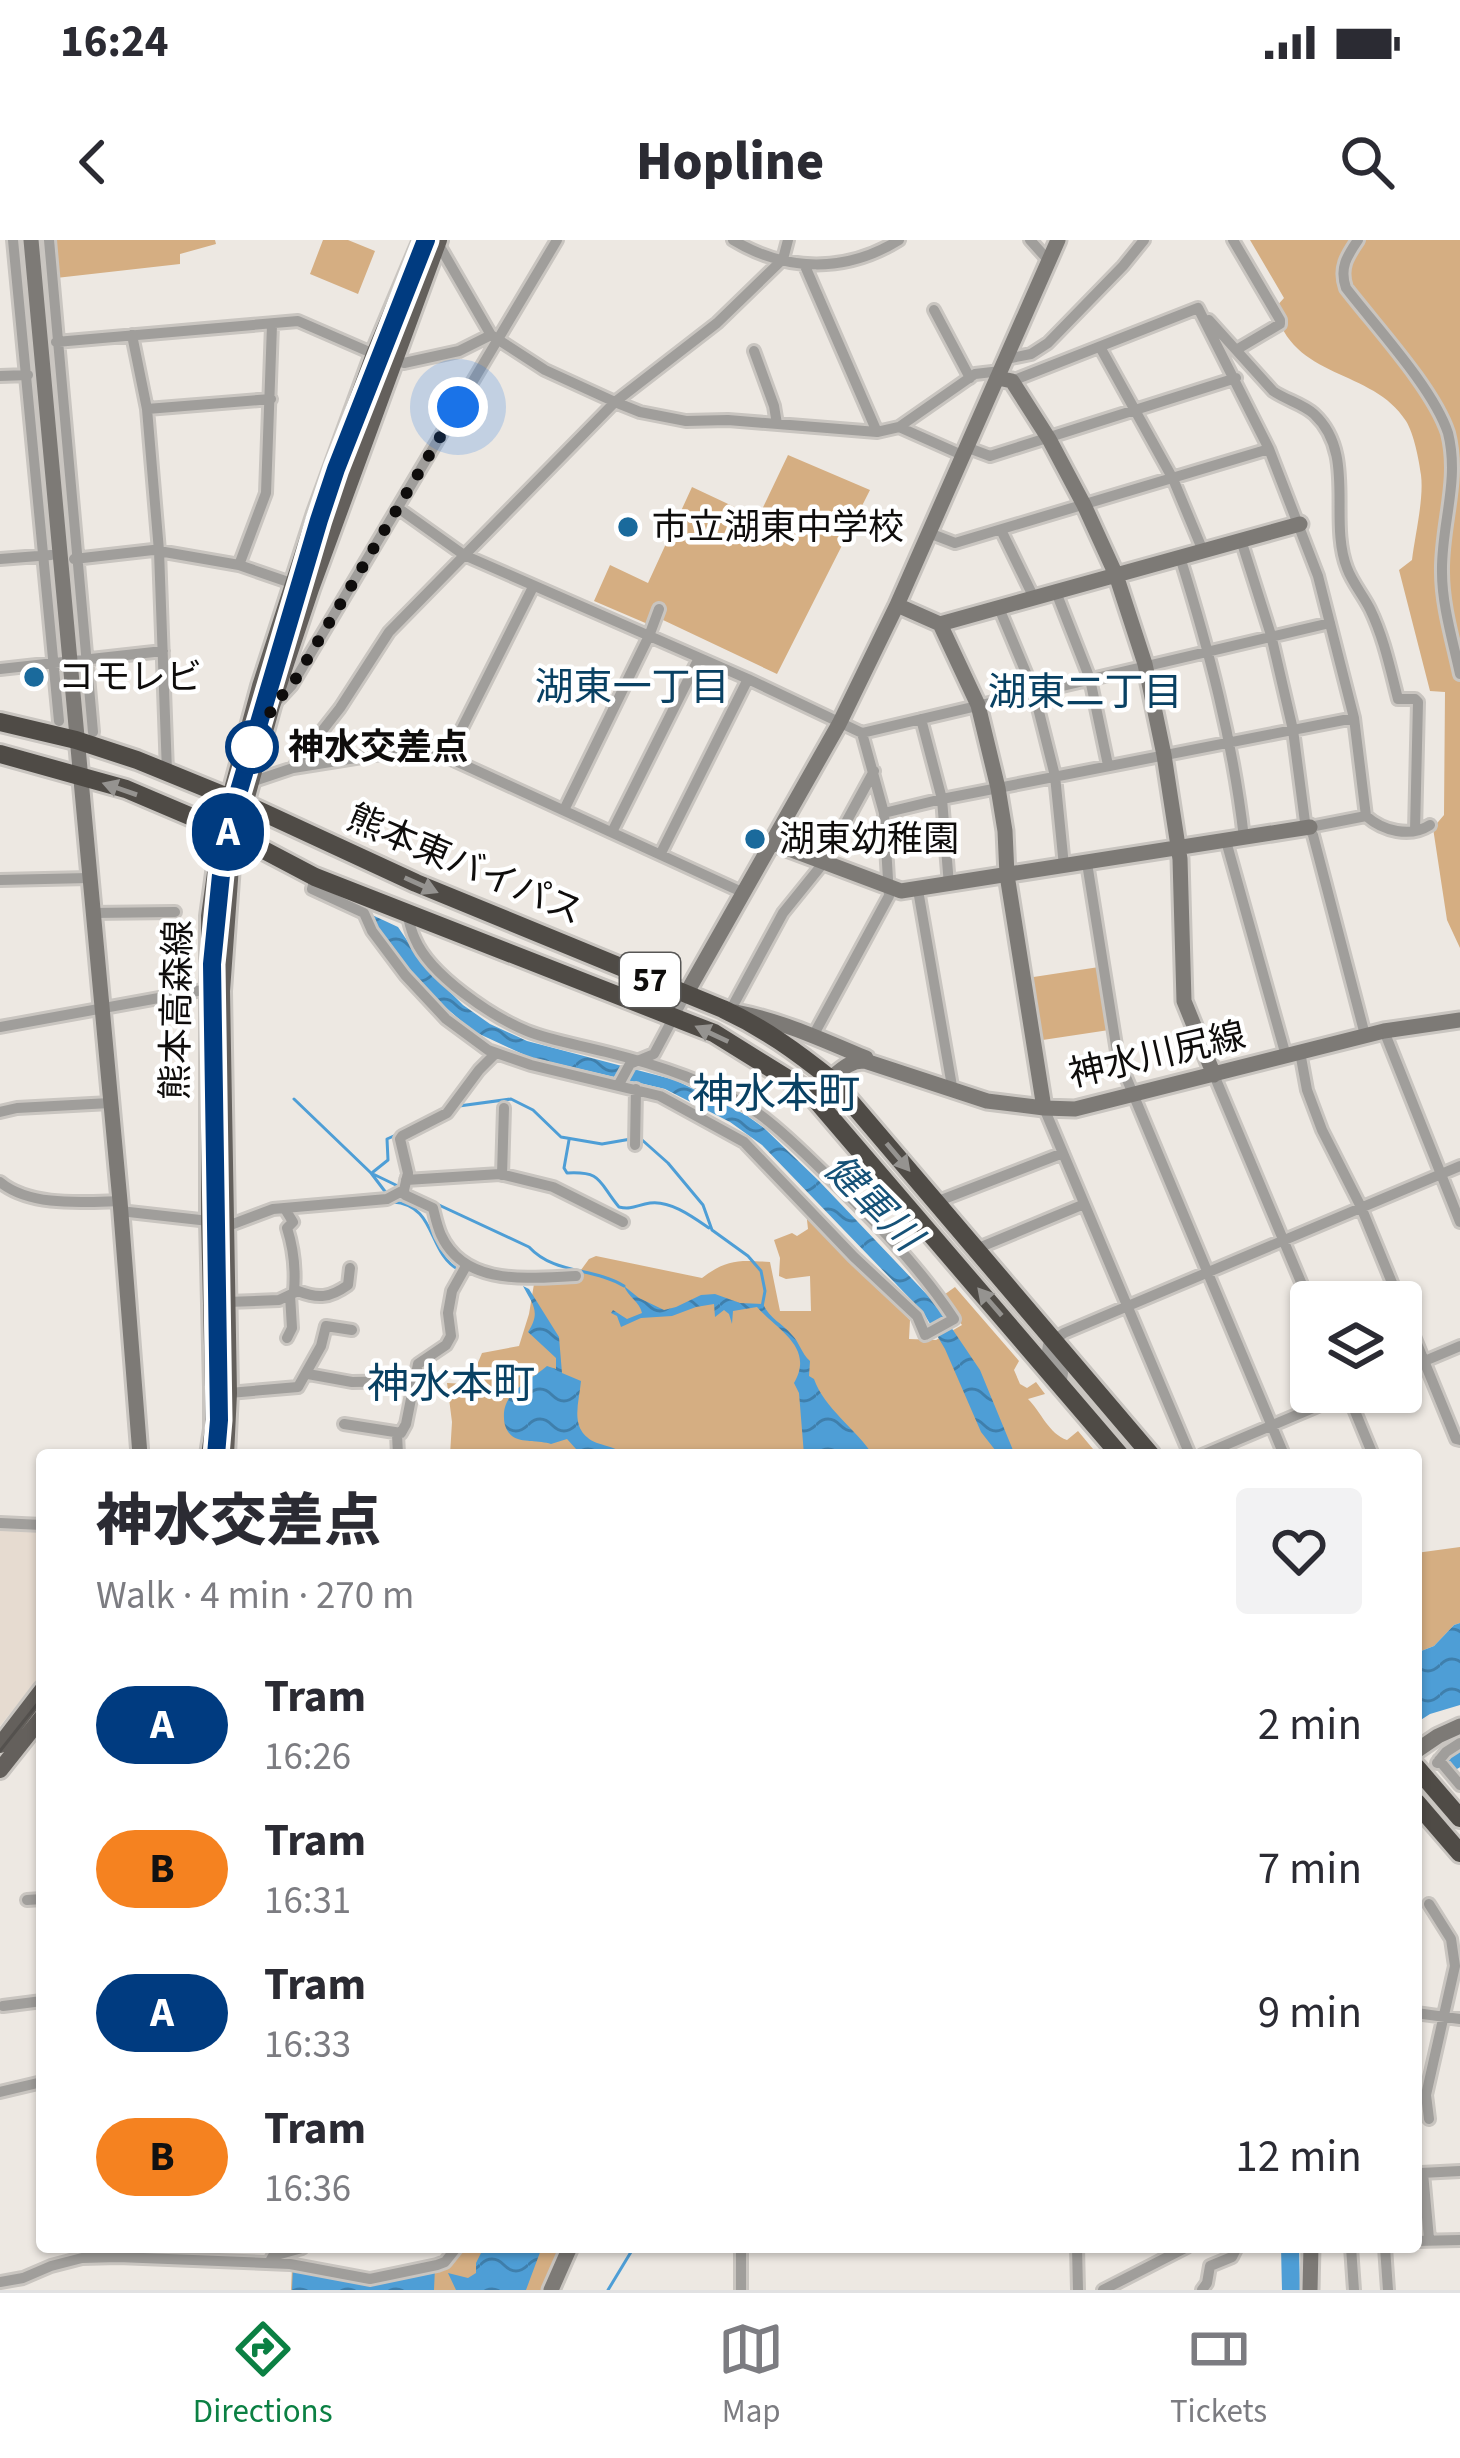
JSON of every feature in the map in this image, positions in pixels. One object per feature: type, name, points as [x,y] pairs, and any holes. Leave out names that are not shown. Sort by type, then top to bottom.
[{"type":"highway","name":"熊本東バイパス","points":[[0,722],[85,736],[416,883],[727,1010],[788,1045],[832,1080],[1145,1449]]},
{"type":"highway","name":"熊本東バイパス","points":[[0,754],[126,789],[315,877],[714,1034],[809,1092],[1115,1449]]},
{"type":"highway","points":[[1422,1774],[1460,1818]]},
{"type":"highway","points":[[1422,1809],[1460,1853]]},
{"type":"main road","name":"熊本高森線","points":[[226,1449],[227,1302],[217,1224],[209,916],[292,584],[374,354],[433,241]]},
{"type":"main road","name":"熊本高森線","points":[[237,800],[251,782],[311,589],[433,241]]},
{"type":"main road","name":"熊本高森線","points":[[210,1449],[230,834]]},
{"type":"main road","points":[[0,1745],[36,1698]]},
{"type":"main road","points":[[0,1770],[36,1724]]},
{"type":"street","points":[[14,240],[61,557],[87,659],[81,776],[140,1449]]},
{"type":"street","points":[[32,240],[50,343],[35,375]]},
{"type":"street","points":[[49,240],[61,557],[59,721]]},
{"type":"street","points":[[272,706],[292,685],[557,240]]},
{"type":"street","points":[[733,240],[805,266],[833,265],[899,240]]},
{"type":"street","points":[[293,768],[340,708],[389,632],[616,402],[717,323],[783,259],[788,240]]},
{"type":"street","points":[[1030,240],[1049,261]]},
{"type":"street","points":[[619,1084],[634,1062],[654,1054],[839,724],[1004,372],[1058,240]]},
{"type":"street","points":[[1004,372],[1048,343],[1144,240]]},
{"type":"street","points":[[1233,240],[1280,320],[1236,350]]},
{"type":"street","points":[[1358,240],[1342,268],[1346,288],[1428,394],[1449,437],[1454,481],[1442,572],[1460,674]]},
{"type":"street","points":[[433,241],[495,338],[544,370],[616,402],[686,421],[877,432],[899,427],[984,371],[1004,372],[1100,347],[1198,308]]},
{"type":"street","points":[[805,266],[877,432]]},
{"type":"street","points":[[1198,308],[1273,391],[1310,410],[1333,445],[1339,528],[1348,571],[1384,640],[1398,699],[1418,702],[1415,831]]},
{"type":"street","points":[[1198,308],[1269,449],[1318,576],[1354,718],[1366,816],[1394,831],[1423,830],[1430,825]]},
{"type":"street","points":[[934,310],[970,378]]},
{"type":"street","points":[[50,343],[298,321],[393,361],[418,361],[495,338]]},
{"type":"street","points":[[239,565],[266,493],[272,325]]},
{"type":"street","points":[[132,335],[147,409],[159,551],[167,772]]},
{"type":"street","points":[[1100,347],[1173,478],[1202,551]]},
{"type":"street","points":[[754,351],[778,424]]},
{"type":"street","points":[[1004,372],[1048,439],[1116,574],[1145,664],[1164,755],[1178,848],[1184,1001],[1301,1281]]},
{"type":"street","points":[[0,376],[35,375]]},
{"type":"street","points":[[899,427],[991,456],[1235,378]]},
{"type":"street","points":[[147,409],[271,399]]},
{"type":"street","points":[[929,533],[955,543],[1269,449]]},
{"type":"street","points":[[398,508],[464,556],[862,733],[1330,623]]},
{"type":"street","points":[[940,624],[1300,524]]},
{"type":"street","points":[[1001,530],[1034,598]]},
{"type":"street","points":[[1241,541],[1271,635],[1293,730],[1305,822],[1365,1035]]},
{"type":"street","points":[[0,559],[159,551],[239,565],[311,589]]},
{"type":"street","points":[[1180,557],[1231,743],[1235,839],[1293,1054],[1460,1440]]},
{"type":"street","points":[[1318,576],[1348,571]]},
{"type":"street","points":[[448,757],[533,586]]},
{"type":"street","points":[[1056,592],[1090,679],[1108,765]]},
{"type":"street","points":[[897,604],[940,624],[978,705],[998,788],[1044,1108],[1187,1449]]},
{"type":"street","points":[[999,608],[1034,692],[1055,776],[1064,866]]},
{"type":"street","points":[[564,810],[659,609]]},
{"type":"street","points":[[0,669],[163,651]]},
{"type":"street","points":[[612,832],[699,658]]},
{"type":"street","points":[[61,662],[85,736]]},
{"type":"street","points":[[661,854],[748,679]]},
{"type":"street","points":[[884,813],[1354,718]]},
{"type":"street","points":[[921,719],[942,799],[950,885]]},
{"type":"street","points":[[813,1036],[889,896],[884,813],[862,733]]},
{"type":"street","points":[[251,782],[293,768],[424,747],[744,892]]},
{"type":"street","points":[[727,1010],[798,891],[825,861],[874,772]]},
{"type":"street","points":[[773,843],[901,891],[1366,816]]},
{"type":"street","points":[[1087,863],[1118,1058],[1281,1449]]},
{"type":"street","points":[[315,877],[312,889],[364,914],[394,961],[446,1019],[496,1053],[660,1096],[744,1142],[916,1316],[925,1335],[954,1319],[869,1216],[757,1112],[678,1074],[528,1031],[500,1017],[433,965],[416,942],[407,913]]},
{"type":"street","points":[[0,880],[89,878]]},
{"type":"street","points":[[917,890],[953,1092]]},
{"type":"street","points":[[92,913],[175,912]]},
{"type":"street","points":[[0,1028],[208,989]]},
{"type":"street","name":"神水川尻線","points":[[727,1010],[763,1017],[953,1092],[1044,1108],[1075,1108],[1132,1096],[1384,1030],[1460,1020]]},
{"type":"street","points":[[1384,1030],[1460,1222]]},
{"type":"street","points":[[496,1053],[447,1113],[400,1138],[408,1173],[405,1195],[433,1208],[440,1233],[466,1266],[528,1279],[576,1276]]},
{"type":"street","points":[[809,1092],[823,1088],[854,1060],[880,1064]]},
{"type":"street","points":[[634,1145],[636,1089]]},
{"type":"street","points":[[0,1112],[110,1103]]},
{"type":"street","points":[[502,1175],[504,1108]]},
{"type":"street","points":[[936,1202],[1063,1153]]},
{"type":"street","points":[[1061,1386],[1063,1373],[1047,1351],[1053,1340],[1460,1166]]},
{"type":"street","points":[[0,1182],[35,1197],[217,1224],[273,1209],[387,1199],[405,1185],[502,1175],[553,1187],[622,1222]]},
{"type":"street","points":[[976,1249],[1082,1205]]},
{"type":"street","points":[[285,1209],[293,1222],[287,1228],[293,1243],[292,1328],[287,1338]]},
{"type":"street","points":[[344,1424],[401,1433],[422,1359],[440,1351],[451,1336],[449,1303],[466,1266]]},
{"type":"street","points":[[227,1302],[279,1300],[292,1293],[323,1298],[348,1285],[350,1268]]},
{"type":"street","points":[[229,1393],[298,1387],[321,1346],[326,1326],[352,1330]]},
{"type":"street","points":[[1422,1362],[1460,1346]]},
{"type":"street","points":[[308,1374],[352,1382],[415,1381]]},
{"type":"street","points":[[1216,1449],[1299,1413]]},
{"type":"street","points":[[1356,1413],[1371,1449]]},
{"type":"street","points":[[397,1434],[398,1449]]},
{"type":"street","points":[[0,1523],[36,1526]]},
{"type":"street","points":[[1422,1746],[1460,1726]]},
{"type":"street","points":[[22,1742],[36,1742]]},
{"type":"street","points":[[1460,1743],[1438,1761],[1460,1785]]},
{"type":"street","points":[[27,1900],[36,1899]]},
{"type":"street","points":[[1429,1904],[1455,1952],[1426,2095],[1429,2119]]},
{"type":"street","points":[[3,2006],[36,2002]]},
{"type":"street","points":[[1422,2014],[1460,2020]]},
{"type":"street","points":[[0,2092],[36,2083]]},
{"type":"street","points":[[1422,2174],[1460,2171]]},
{"type":"street","points":[[1422,2240],[1460,2240]]},
{"type":"street","points":[[0,2282],[82,2258],[195,2253],[370,2279],[445,2262],[453,2253]]},
{"type":"street","points":[[269,2263],[284,2253]]},
{"type":"street","points":[[551,2290],[567,2253]]},
{"type":"street","points":[[741,2253],[741,2290]]},
{"type":"street","points":[[1077,2253],[1078,2290]]},
{"type":"street","points":[[1103,2290],[1174,2253]]},
{"type":"street","points":[[1202,2290],[1210,2266],[1234,2253]]},
{"type":"street","points":[[1310,2290],[1311,2253]]},
{"type":"street","points":[[1351,2253],[1354,2290]]},
{"type":"street","points":[[1385,2253],[1388,2290]]},
{"type":"shaded area","points":[[53,240],[215,240],[216,244],[180,254],[180,264],[56,278]]},
{"type":"shaded area","points":[[323,240],[348,240],[375,251],[358,294],[310,274]]},
{"type":"shaded area","points":[[1250,240],[1460,240],[1460,948],[1447,920],[1433,828],[1444,815],[1445,692],[1430,691],[1399,570],[1412,560],[1420,506],[1421,475],[1414,440],[1392,404],[1298,349],[1275,308],[1284,298]]},
{"type":"shaded area","points":[[788,455],[870,490],[777,674],[663,620],[657,628],[594,601],[610,565],[648,583],[692,487],[758,518]]},
{"type":"shaded area","points":[[1099,967],[1109,1030],[1036,1041],[1027,978]]},
{"type":"shaded area","points":[[806,1211],[910,1320],[909,1339],[936,1340],[962,1325],[941,1297],[955,1287],[1019,1361],[1014,1370],[1020,1384],[1027,1388],[1036,1382],[1045,1394],[1028,1399],[1050,1428],[1067,1440],[1078,1431],[1093,1449],[450,1449],[447,1383],[469,1384],[482,1353],[519,1346],[534,1284],[573,1281],[596,1256],[702,1278],[734,1262],[770,1262],[780,1311],[811,1311],[810,1276],[779,1276],[774,1240],[808,1229]]},
{"type":"shaded area","points":[[0,1529],[36,1532],[36,1681],[0,1726]]},
{"type":"shaded area","points":[[1460,1547],[1460,1623],[1422,1651],[1422,1552]]},
{"type":"shaded area","points":[[455,2253],[562,2253],[547,2290],[291,2290],[292,2267],[364,2284],[438,2267]]},
{"type":"water","points":[[370,914],[398,927],[425,967],[490,1024],[527,1041],[675,1080],[764,1128],[934,1302],[980,1370],[1013,1449],[994,1449],[981,1432],[945,1349],[923,1312],[762,1145],[730,1122],[665,1089],[529,1057],[473,1031],[402,966]]},
{"type":"water","points":[[523,1286],[559,1337],[562,1373],[581,1381],[577,1416],[582,1431],[615,1449],[576,1449],[567,1439],[551,1444],[525,1441],[507,1430],[505,1409],[512,1394],[547,1366],[556,1369],[556,1358],[528,1332],[535,1314]]},
{"type":"water","points":[[624,1286],[664,1310],[715,1294],[740,1303],[763,1304],[795,1338],[810,1361],[809,1376],[825,1399],[869,1449],[804,1449],[794,1383],[800,1359],[797,1349],[757,1307],[733,1311],[732,1324],[724,1310],[715,1317],[714,1304],[672,1316],[641,1318],[621,1327],[613,1310],[627,1319],[642,1313]]},
{"type":"water","points":[[1460,1623],[1460,1705],[1422,1719],[1422,1651],[1434,1646]]},
{"type":"water","points":[[481,2253],[540,2253],[526,2290],[456,2290],[448,2273],[468,2278],[476,2273]]},
{"type":"water","points":[[293,2267],[365,2285],[435,2268],[434,2290],[292,2290]]},
{"type":"waterway","points":[[294,1099],[371,1173],[393,1202],[407,1205],[425,1220],[441,1253],[459,1270]]},
{"type":"waterway","points":[[459,1106],[511,1099],[533,1110],[561,1137],[602,1144],[631,1139]]},
{"type":"waterway","points":[[373,1172],[388,1160],[387,1139],[396,1135]]},
{"type":"waterway","points":[[641,1139],[703,1205],[712,1230],[761,1271],[762,1307]]},
{"type":"waterway","points":[[569,1140],[567,1173],[594,1176],[619,1207],[665,1204],[709,1228]]},
{"type":"waterway","points":[[371,1173],[402,1188]]},
{"type":"waterway","points":[[411,1192],[529,1247],[550,1262],[624,1286]]},
{"type":"waterway","points":[[1449,1763],[1460,1757]]},
{"type":"waterway","points":[[608,2290],[630,2253]]},
{"type":"waterway","points":[[1290,2253],[1291,2290]]},
{"type":"tram line","name":"A","points":[[217,1449],[212,964],[222,865],[235,804],[319,520],[426,240]]},
{"type":"tram line","points":[[222,1449],[218,961],[229,856],[245,786],[321,530],[432,240]]},
{"type":"tram line","points":[[0,1751],[36,1706]]},
{"type":"place","name":"市立湖東中学校","points":[[628,527]]},
{"type":"place","name":"コモレビ","points":[[34,677]]},
{"type":"place","name":"神水交差点","points":[[252,747]]},
{"type":"place","name":"湖東幼稚園","points":[[755,839]]},
{"type":"district","name":"湖東一丁目","points":[[632,688]]},
{"type":"district","name":"湖東二丁目","points":[[1085,693]]},
{"type":"district","name":"神水本町","points":[[776,1095]]},
{"type":"district","name":"神水本町","points":[[451,1385]]},
{"type":"route","points":[[252,747],[262,744],[272,706],[292,685],[458,407]]},
{"type":"water label","name":"健軍川","points":[[872,1203]]}]
